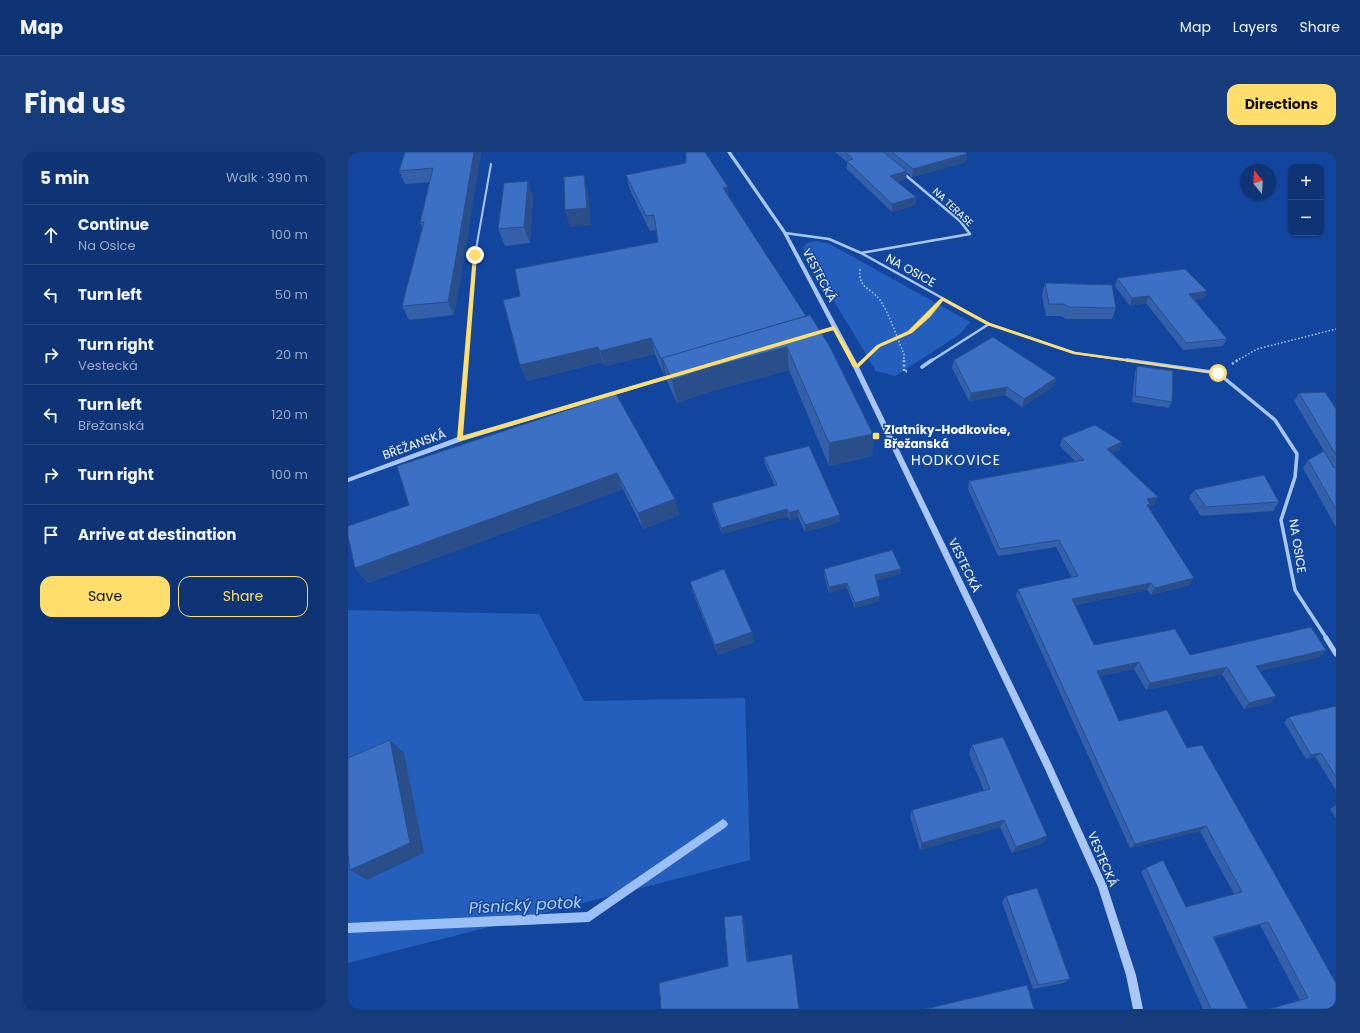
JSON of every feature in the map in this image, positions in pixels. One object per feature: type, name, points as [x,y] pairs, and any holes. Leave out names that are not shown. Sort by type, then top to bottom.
[{"type":"street","name":"VESTECKÁ","points":[[729,152],[785,233],[856,367],[1044,757],[1102,886],[1132,975],[1138,1009]]},
{"type":"street","name":"NA TERASE","points":[[860,253],[970,234],[960,221],[899,170]]},
{"type":"street","name":"NA OSICE","points":[[785,233],[829,239],[860,253],[988,324],[1075,353],[1218,373],[1275,420],[1297,454],[1295,477],[1281,520],[1295,590],[1336,654]]},
{"type":"street","points":[[922,367],[988,324]]},
{"type":"street","points":[[804,337],[834,328]]},
{"type":"street","name":"BŘEŽANSKÁ","points":[[348,480],[460,439],[682,373]]},
{"type":"lane","points":[[460,439],[475,255],[490,164]]},
{"type":"path","points":[[869,258],[860,268],[859,278],[861,284],[872,292],[880,301],[904,354],[904,372],[922,367]]},
{"type":"path","points":[[856,367],[878,346],[897,339],[910,332],[942,299]]},
{"type":"path","points":[[1218,373],[1257,349],[1336,329]]},
{"type":"shaded area","points":[[816,241],[830,244],[970,322],[960,334],[895,376],[876,371],[803,249],[807,243]]},
{"type":"shaded area","points":[[348,610],[539,614],[584,701],[745,698],[750,860],[348,963]]},
{"type":"building","points":[[405,152],[474,152],[448,302],[402,306],[424,222],[420,223],[433,168],[399,171]]},
{"type":"building","points":[[686,152],[705,152],[728,187],[723,188],[806,316],[661,359],[651,338],[600,351],[598,347],[520,365],[503,300],[520,296],[515,269],[658,242],[654,215],[646,216],[626,175],[686,163]]},
{"type":"building","points":[[845,152],[883,152],[907,171],[890,176],[916,197],[892,204],[847,161],[853,159]]},
{"type":"building","points":[[892,152],[964,152],[967,154],[913,169]]},
{"type":"building","points":[[584,175],[587,208],[565,210],[564,177]]},
{"type":"building","points":[[528,181],[524,227],[498,229],[504,183]]},
{"type":"building","points":[[1185,269],[1207,291],[1189,294],[1227,339],[1186,343],[1149,296],[1132,298],[1117,278]]},
{"type":"building","points":[[1045,283],[1112,285],[1116,308],[1069,307],[1064,304],[1049,304]]},
{"type":"building","points":[[810,315],[829,345],[873,434],[829,443],[787,347],[705,369],[672,380],[662,358]]},
{"type":"building","points":[[993,337],[1056,378],[1024,399],[1007,387],[971,393],[954,360]]},
{"type":"building","points":[[1137,366],[1173,371],[1172,402],[1135,396]]},
{"type":"building","points":[[1325,392],[1336,409],[1336,455],[1299,393]]},
{"type":"building","points":[[616,394],[675,499],[638,513],[617,473],[355,568],[348,536],[348,526],[409,505],[397,466]]},
{"type":"building","points":[[1095,425],[1122,442],[1107,449],[1158,497],[1147,499],[1150,504],[1147,505],[1194,578],[1155,588],[1151,583],[1072,599],[1094,645],[1175,629],[1190,655],[1311,627],[1326,650],[1256,666],[1276,696],[1249,703],[1227,667],[1150,683],[1139,662],[1097,671],[1119,721],[1167,710],[1187,748],[1202,745],[1336,983],[1336,1009],[1269,1009],[1308,998],[1268,922],[1213,937],[1248,1009],[1211,1009],[1146,868],[1163,860],[1186,907],[1242,892],[1206,826],[1135,844],[1018,589],[1078,576],[1059,540],[1000,549],[969,481],[1084,460],[1062,438]]},
{"type":"building","points":[[809,446],[840,515],[805,525],[798,510],[789,513],[787,509],[721,528],[712,503],[777,485],[764,457]]},
{"type":"building","points":[[1324,451],[1334,468],[1336,467],[1336,509],[1308,460]]},
{"type":"building","points":[[1264,475],[1279,502],[1206,507],[1194,490]]},
{"type":"building","points":[[892,550],[901,569],[875,575],[880,596],[855,603],[847,583],[829,587],[824,569]]},
{"type":"building","points":[[724,569],[752,632],[715,645],[690,582]]},
{"type":"building","points":[[1336,706],[1336,777],[1321,753],[1311,755],[1289,717]]},
{"type":"building","points":[[1003,737],[1047,836],[1016,847],[1004,820],[922,843],[912,810],[990,789],[972,745]]},
{"type":"building","points":[[390,740],[410,843],[350,870],[348,855],[348,758]]},
{"type":"building","points":[[1037,888],[1070,979],[1038,985],[1006,896]]},
{"type":"building","points":[[742,915],[747,962],[792,954],[799,1009],[661,1009],[659,983],[728,966],[724,917]]},
{"type":"building","points":[[1027,985],[1034,1009],[925,1009]]},
{"type":"waterway","name":"Písnický potok","points":[[348,928],[589,917],[723,824]]},
{"type":"place","name":"Zlatníky-Hodkovice, Břežanská","points":[[876,436]]},
{"type":"district","name":"HODKOVICE","points":[[956,460]]},
{"type":"route","points":[[475,255],[460,439],[834,328],[856,367],[878,346],[897,339],[910,332],[928,316],[942,299],[988,324],[1075,353],[1218,373]]}]
